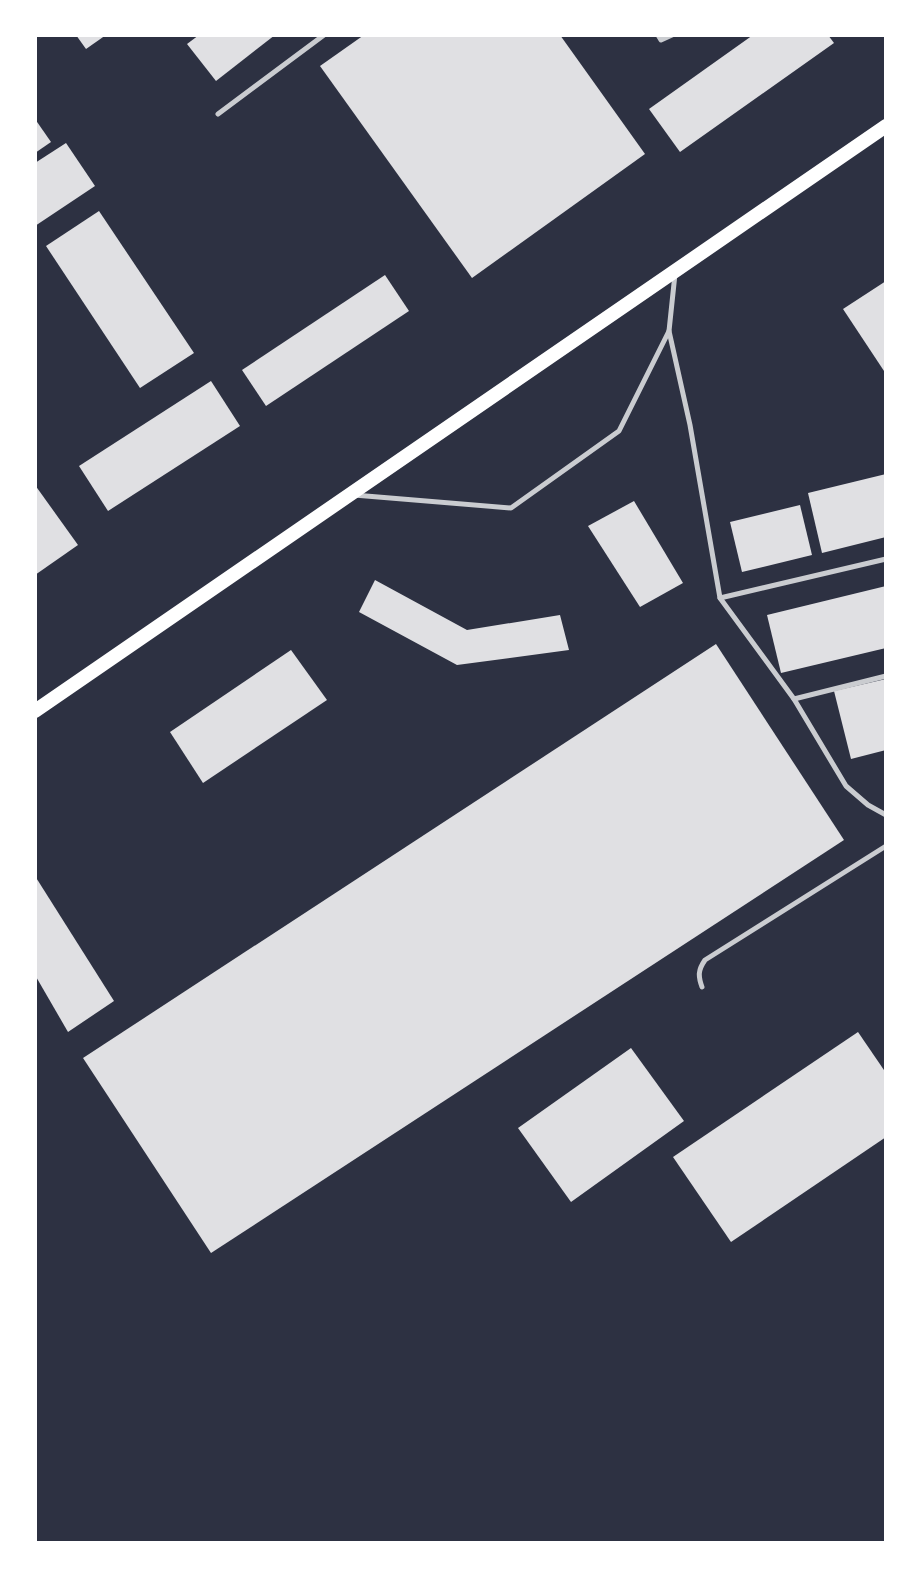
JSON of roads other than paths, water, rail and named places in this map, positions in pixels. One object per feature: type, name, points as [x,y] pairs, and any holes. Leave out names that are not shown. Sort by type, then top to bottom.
[{"type":"main road","points":[[35,711],[886,126]]},
{"type":"lane","points":[[218,114],[324,35]]},
{"type":"lane","points":[[658,35],[662,40],[672,35]]},
{"type":"lane","points":[[675,272],[670,331],[690,425],[720,598],[794,699],[846,786],[868,805],[886,815]]},
{"type":"lane","points":[[351,495],[511,509],[619,431],[670,331]]},
{"type":"lane","points":[[720,598],[886,559]]},
{"type":"lane","points":[[794,699],[886,676]]},
{"type":"lane","points":[[702,987],[698,976],[699,968],[705,960],[886,846]]}]
